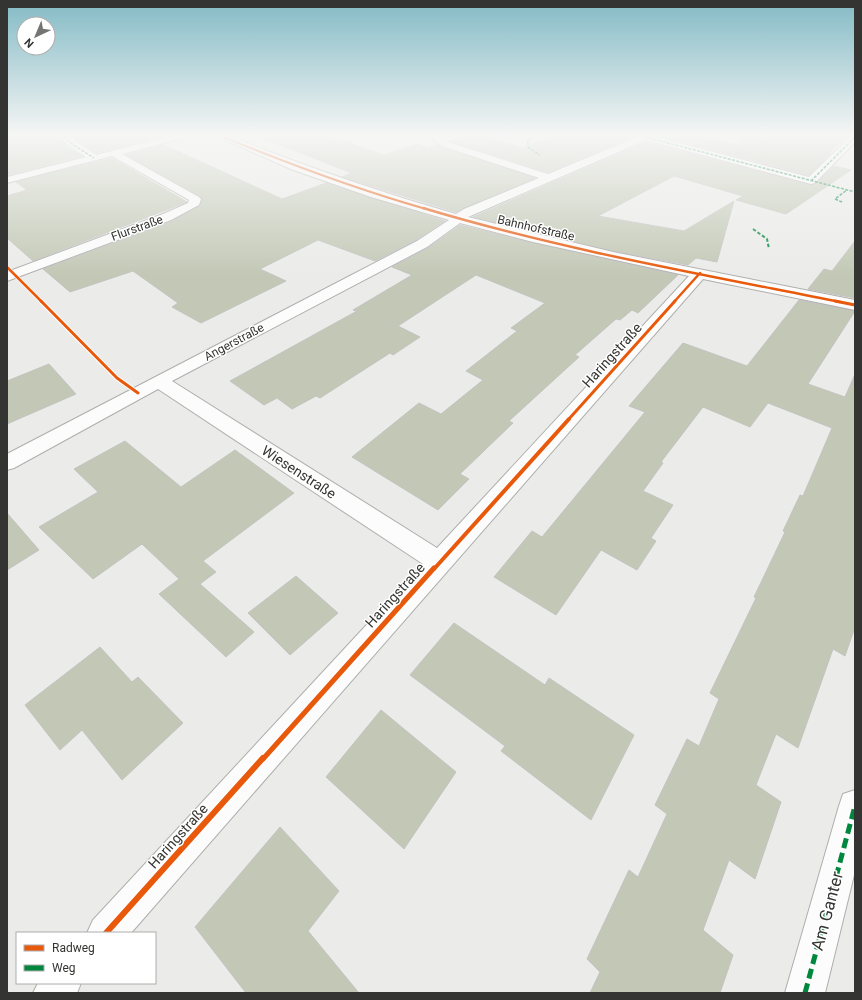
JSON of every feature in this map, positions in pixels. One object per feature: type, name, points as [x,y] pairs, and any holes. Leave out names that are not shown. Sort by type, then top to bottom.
[{"type":"street","name":"Flurstraße","points":[[7,277],[167,217],[193,205],[195,199],[166,183]]},
{"type":"street","name":"Bahnhofstraße","points":[[341,183],[459,219],[557,243],[855,305]]},
{"type":"street","name":"Angerstraße","points":[[7,463],[159,381],[422,244],[468,212],[538,183]]},
{"type":"street","name":"Haringstraße","points":[[107,932],[700,273]]},
{"type":"street","name":"Wiesenstraße","points":[[159,381],[440,562]]},
{"type":"street","name":"Am Ganter","points":[[805,993],[855,806]]},
{"type":"street","points":[[53,993],[61,984]]},
{"type":"building","points":[[17,183],[154,183],[187,202],[33,261],[7,238],[7,196],[27,190]]},
{"type":"building","points":[[176,183],[246,183],[282,199],[326,183],[445,221],[416,240],[375,261],[318,240],[260,269],[286,281],[201,323],[172,307],[178,303],[133,271],[70,292],[43,269],[172,221],[200,205],[202,199],[200,196]]},
{"type":"building","points":[[360,183],[524,183],[456,212]]},
{"type":"building","points":[[552,183],[661,183],[598,216],[684,231],[734,201],[717,262],[696,258],[688,265],[613,251],[473,217]]},
{"type":"building","points":[[697,183],[802,183],[811,185],[817,183],[832,183],[786,214],[736,200],[743,196]]},
{"type":"building","points":[[460,225],[533,243],[678,275],[638,313],[632,310],[620,320],[616,319],[575,355],[579,357],[509,421],[513,423],[460,474],[469,479],[438,510],[352,457],[419,403],[441,414],[483,380],[466,371],[517,331],[511,328],[545,303],[476,275],[398,326],[420,337],[393,355],[390,353],[320,398],[316,396],[292,409],[277,398],[264,405],[230,381],[357,311],[353,310],[412,275],[392,267],[428,248]]},
{"type":"building","points":[[855,241],[855,298],[808,289],[824,269],[832,271]]},
{"type":"building","points":[[799,300],[855,311],[808,384],[845,397],[855,374],[855,627],[845,656],[833,649],[798,748],[776,734],[756,785],[781,802],[755,879],[729,860],[703,930],[733,955],[720,993],[590,993],[600,972],[587,959],[629,870],[638,877],[667,814],[655,805],[687,739],[699,746],[719,699],[710,693],[756,598],[754,597],[785,532],[783,531],[800,495],[803,496],[832,428],[768,403],[750,427],[703,407],[661,462],[663,463],[643,491],[673,505],[651,538],[656,541],[637,570],[601,550],[556,615],[494,577],[532,531],[542,537],[645,412],[629,406],[683,343],[747,366]]},
{"type":"building","points":[[49,364],[76,394],[7,424],[7,381]]},
{"type":"building","points":[[125,441],[181,487],[235,450],[294,493],[203,561],[216,572],[200,584],[254,632],[226,657],[159,594],[179,579],[142,544],[93,579],[39,527],[98,492],[74,469]]},
{"type":"building","points":[[7,513],[39,550],[7,570]]},
{"type":"building","points":[[296,576],[338,613],[290,655],[248,613]]},
{"type":"building","points":[[454,623],[545,685],[549,678],[634,735],[591,820],[501,751],[505,746],[410,675]]},
{"type":"building","points":[[100,647],[132,682],[138,677],[183,723],[122,780],[82,730],[60,750],[25,705]]},
{"type":"building","points":[[381,710],[456,772],[404,849],[326,777]]},
{"type":"building","points":[[280,827],[339,891],[308,931],[359,993],[246,993],[195,927]]},
{"type":"marked path","points":[[819,183],[855,192]]},
{"type":"marked path","points":[[842,202],[835,199],[847,190]]},
{"type":"marked path","points":[[753,229],[767,239],[769,249]]},
{"type":"marked path","points":[[805,993],[855,806]]},
{"type":"cycle path","points":[[342,183],[375,194],[454,217],[533,238],[694,273],[855,305]]},
{"type":"cycle path","points":[[7,267],[117,378],[138,393]]},
{"type":"cycle path","points":[[107,932],[700,273]]}]
